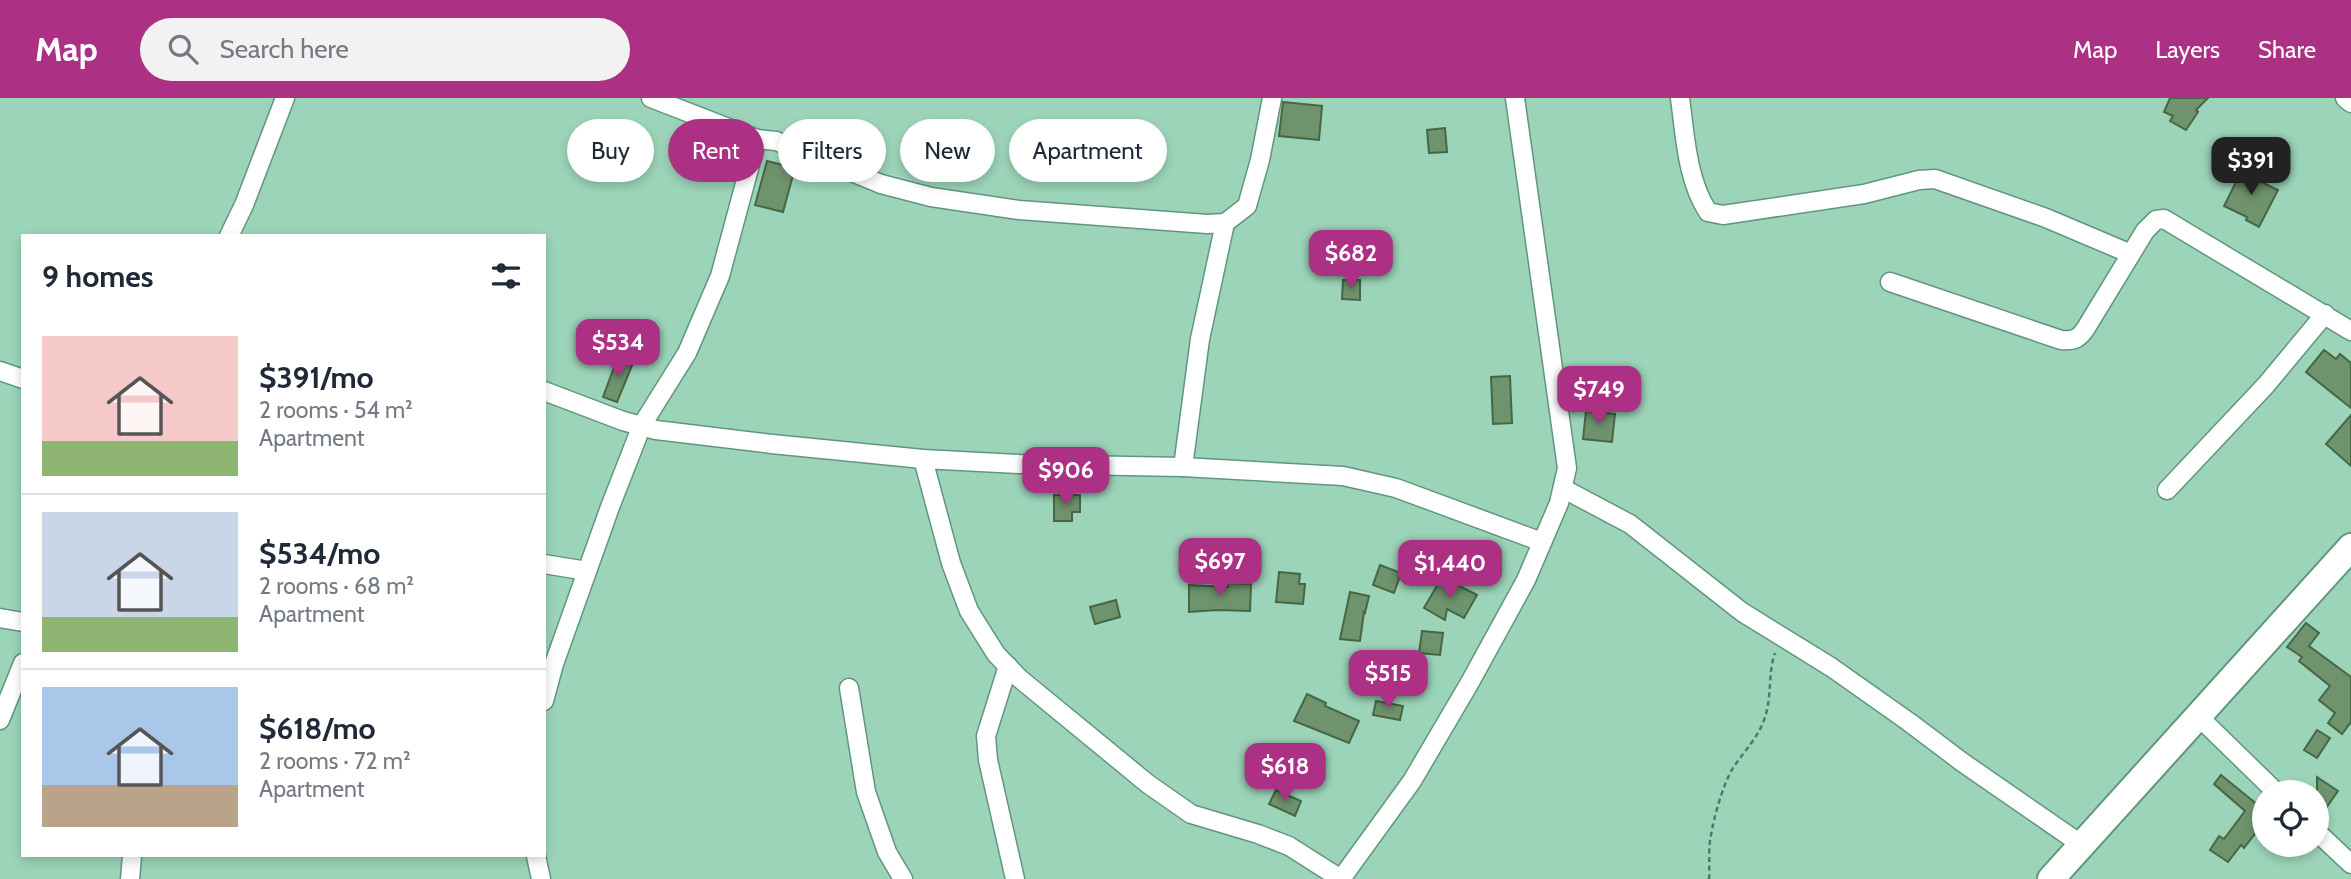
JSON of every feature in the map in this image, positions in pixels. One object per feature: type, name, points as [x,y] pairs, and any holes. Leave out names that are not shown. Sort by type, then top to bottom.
[{"type":"main road","points":[[2051,879],[2351,547]]},
{"type":"street","points":[[230,234],[244,205],[285,98]]},
{"type":"street","points":[[651,98],[705,119]]},
{"type":"street","points":[[764,140],[776,141],[881,184],[931,197],[1019,210],[1207,224],[1225,223],[1247,206],[1260,160],[1272,98]]},
{"type":"street","points":[[923,459],[951,563],[969,611],[996,654],[1148,784],[1191,814],[1289,846],[1341,879],[1412,781],[1476,672],[1526,580],[1564,489],[1567,468],[1515,98]]},
{"type":"street","points":[[1680,98],[1687,150],[1699,198],[1708,212],[1723,215],[1864,194],[1919,180],[1935,180],[2046,218],[2131,254]]},
{"type":"street","points":[[2345,98],[2351,103]]},
{"type":"street","points":[[546,686],[549,664],[642,425],[687,353],[720,276],[745,182]]},
{"type":"street","points":[[1890,282],[2061,340],[2072,341],[2086,328],[2145,231],[2155,220],[2164,219],[2351,331]]},
{"type":"street","points":[[1183,467],[1200,339],[1225,223]]},
{"type":"street","points":[[2167,490],[2266,385],[2325,314]]},
{"type":"street","points":[[0,371],[21,378]]},
{"type":"street","points":[[546,392],[623,421],[656,430],[733,439],[923,459],[1183,467],[1343,476],[1374,482],[1542,542]]},
{"type":"street","points":[[1564,489],[1630,524],[1742,612],[1831,667],[2082,845]]},
{"type":"street","points":[[546,564],[587,571]]},
{"type":"street","points":[[0,618],[21,622]]},
{"type":"street","points":[[1008,666],[986,736],[988,760],[1015,879]]},
{"type":"street","points":[[0,720],[21,668]]},
{"type":"street","points":[[849,688],[866,792],[887,852],[903,879]]},
{"type":"street","points":[[2199,717],[2264,780]]},
{"type":"street","points":[[2329,843],[2351,864]]},
{"type":"street","points":[[130,879],[132,857]]},
{"type":"street","points":[[537,857],[541,879]]},
{"type":"path","points":[[1709,879],[1710,838],[1714,822],[1732,770],[1752,745],[1765,718],[1771,693],[1773,658],[1780,636]]},
{"type":"building","points":[[2170,98],[2208,98],[2196,110],[2198,112],[2186,130],[2170,121],[2173,116],[2164,112]]},
{"type":"building","points":[[1283,102],[1322,106],[1319,140],[1279,136]]},
{"type":"building","points":[[1445,128],[1447,152],[1429,153],[1427,130]]},
{"type":"building","points":[[767,161],[778,164],[778,182],[791,182],[783,212],[755,205],[761,182],[764,182]]},
{"type":"building","points":[[2244,166],[2258,173],[2255,179],[2278,190],[2259,227],[2246,220],[2247,217],[2224,206]]},
{"type":"building","points":[[1343,280],[1360,280],[1360,300],[1342,299]]},
{"type":"building","points":[[2324,350],[2336,359],[2340,354],[2351,363],[2351,408],[2306,372]]},
{"type":"building","points":[[618,357],[633,363],[617,402],[603,397]]},
{"type":"building","points":[[1510,376],[1512,423],[1493,424],[1491,377]]},
{"type":"building","points":[[1586,411],[1615,414],[1612,442],[1583,439]]},
{"type":"building","points":[[2351,415],[2351,466],[2326,444]]},
{"type":"building","points":[[1054,495],[1080,495],[1080,512],[1072,512],[1072,521],[1054,521]]},
{"type":"building","points":[[1380,565],[1401,573],[1394,593],[1373,585]]},
{"type":"building","points":[[1279,572],[1300,574],[1299,584],[1305,584],[1303,604],[1276,602]]},
{"type":"building","points":[[1442,577],[1477,595],[1464,618],[1447,609],[1445,620],[1424,608]]},
{"type":"building","points":[[1228,583],[1251,584],[1250,611],[1189,612],[1189,585],[1228,587]]},
{"type":"building","points":[[1350,592],[1369,596],[1360,641],[1340,639]]},
{"type":"building","points":[[1116,600],[1120,617],[1095,624],[1090,607]]},
{"type":"building","points":[[2306,623],[2319,633],[2309,646],[2351,677],[2351,722],[2342,734],[2328,723],[2335,713],[2319,700],[2330,686],[2299,661],[2302,657],[2287,647]]},
{"type":"building","points":[[1422,631],[1443,633],[1440,655],[1419,653]]},
{"type":"building","points":[[1307,694],[1326,703],[1325,706],[1359,721],[1349,743],[1294,721]]},
{"type":"building","points":[[1376,701],[1403,706],[1400,720],[1373,715]]},
{"type":"building","points":[[2317,730],[2330,738],[2317,758],[2304,750]]},
{"type":"building","points":[[2221,775],[2252,800],[2252,838],[2244,848],[2241,845],[2228,862],[2210,850],[2219,836],[2224,839],[2245,811],[2214,784]]},
{"type":"building","points":[[2329,785],[2338,791],[2329,804]]},
{"type":"building","points":[[1276,790],[1301,801],[1295,816],[1269,804]]}]
